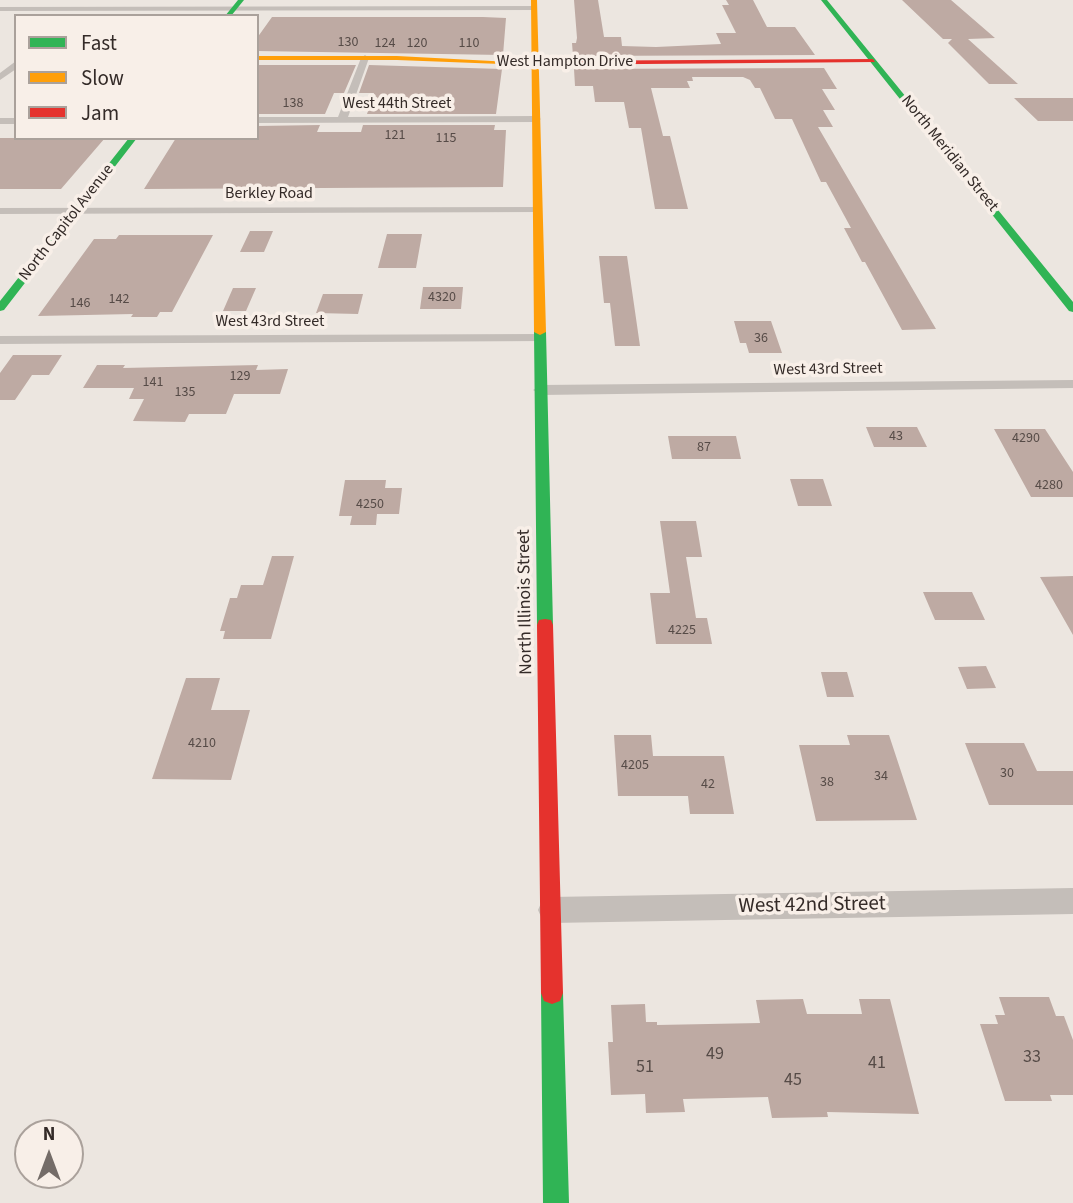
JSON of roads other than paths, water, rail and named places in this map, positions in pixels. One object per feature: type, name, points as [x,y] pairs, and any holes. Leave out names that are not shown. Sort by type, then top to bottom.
[{"type":"street","points":[[76,14],[92,0]]},
{"type":"street","name":"North Meridian Street","points":[[824,0],[1073,309]]},
{"type":"street","points":[[0,9],[534,4]]},
{"type":"street","name":"North Illinois Street","points":[[534,4],[556,1203]]},
{"type":"street","name":"West Hampton Drive","points":[[259,58],[535,63],[873,61]]},
{"type":"street","points":[[342,120],[365,58]]},
{"type":"street","points":[[0,78],[13,60]]},
{"type":"street","name":"West 44th Street","points":[[259,120],[536,119]]},
{"type":"street","name":"North Capitol Avenue","points":[[0,308],[131,140]]},
{"type":"street","name":"Berkley Road","points":[[0,211],[538,209]]},
{"type":"street","name":"West 43rd Street","points":[[0,340],[540,338]]},
{"type":"street","name":"West 43rd Street","points":[[541,390],[1073,384]]},
{"type":"street","name":"West 42nd Street","points":[[551,910],[1073,901]]}]
